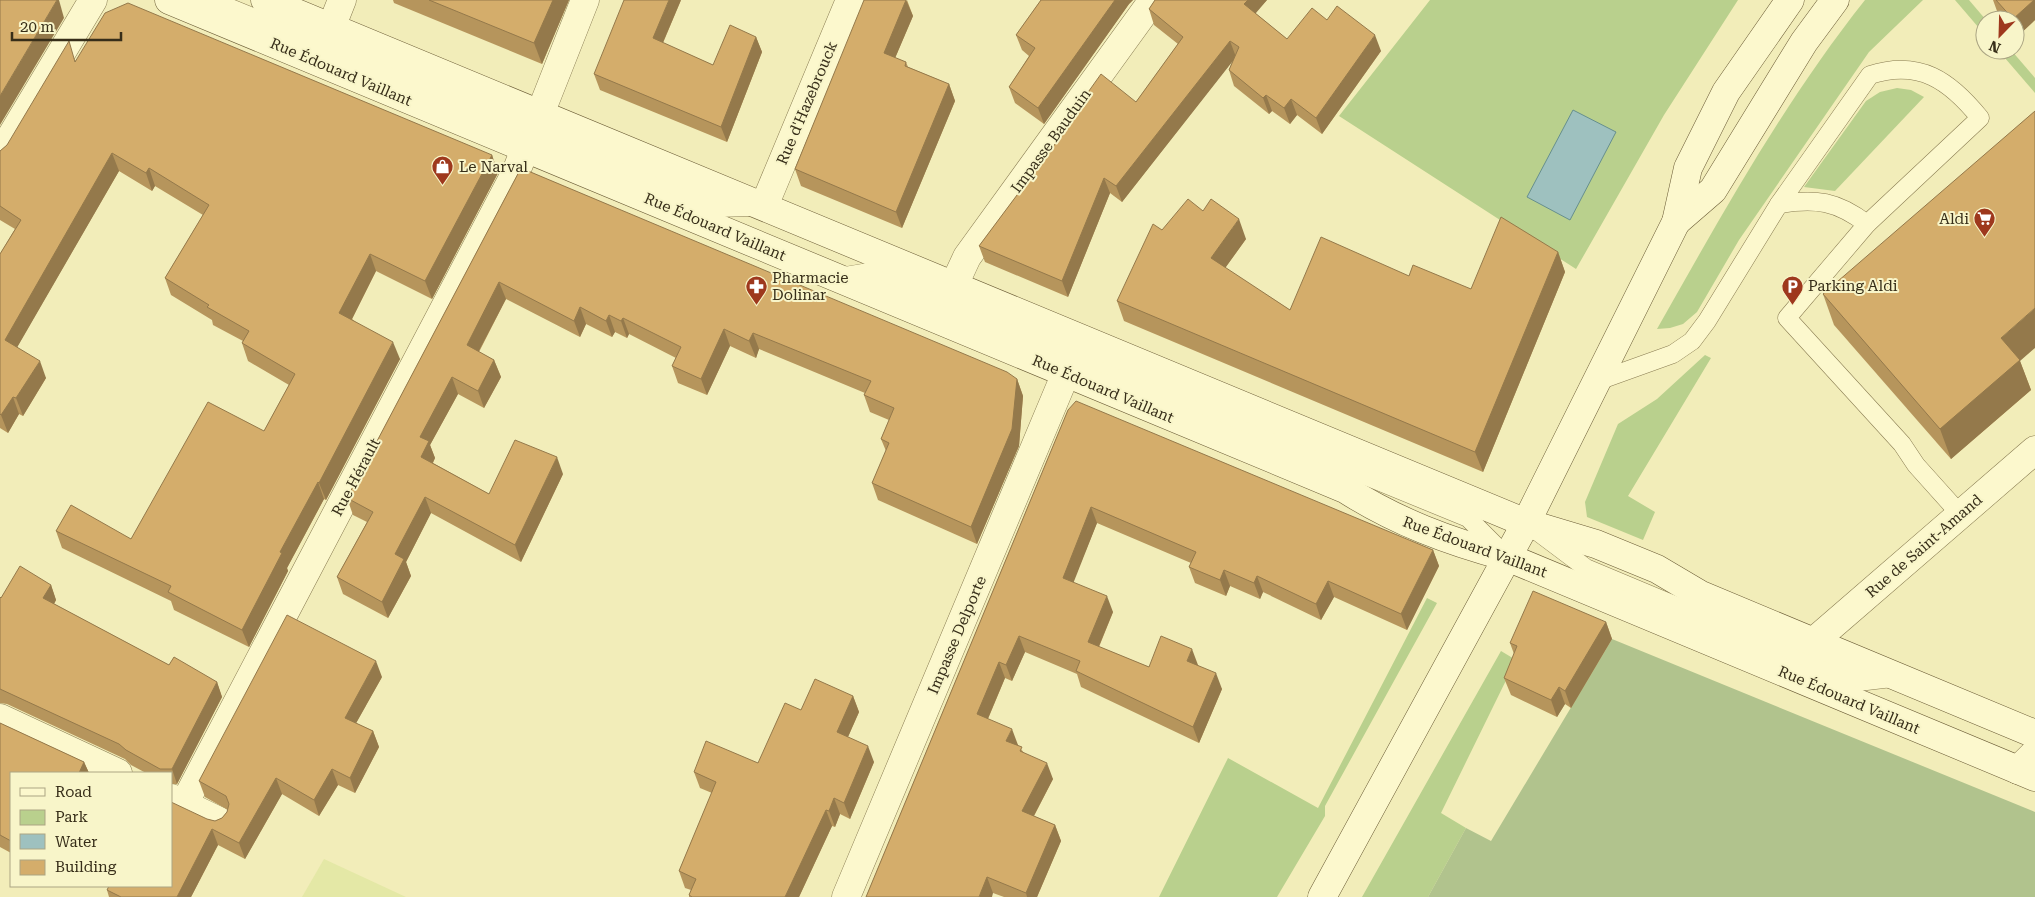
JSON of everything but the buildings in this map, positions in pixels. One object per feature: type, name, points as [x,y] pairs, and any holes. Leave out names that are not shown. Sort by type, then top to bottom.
[{"type":"main road","points":[[0,155],[93,0]]},
{"type":"main road","name":"Rue Édouard Vaillant","points":[[169,0],[1345,489],[1382,512],[1456,543],[1507,557],[2029,767]]},
{"type":"main road","points":[[265,0],[1526,523],[1596,544],[1657,569],[1701,595],[2035,734]]},
{"type":"main road","points":[[331,28],[342,0]]},
{"type":"main road","points":[[540,114],[585,0]]},
{"type":"main road","name":"Rue d'Hazebrouck","points":[[764,206],[850,0]]},
{"type":"main road","name":"Impasse Bauduin","points":[[954,285],[967,257],[1153,0]]},
{"type":"main road","points":[[1322,897],[1494,578],[1526,523],[1676,222],[1688,168],[1726,92],[1790,0]]},
{"type":"main road","points":[[1676,222],[1713,190],[1804,42],[1835,0]]},
{"type":"main road","name":"Rue Hérault","points":[[178,801],[516,172],[525,149]]},
{"type":"main road","name":"Impasse Delporte","points":[[846,897],[1066,373]]},
{"type":"main road","name":"Rue de Saint-Amand","points":[[1813,642],[2035,450]]},
{"type":"main road","points":[[0,718],[116,772]]},
{"type":"main road","points":[[178,801],[219,821]]},
{"type":"lane","points":[[211,0],[715,208],[764,206]]},
{"type":"lane","points":[[1596,382],[1673,354],[1692,341],[1707,321],[1779,204],[1870,75],[1898,70],[1933,75],[1963,97],[1980,118],[1867,224],[1787,318],[1902,444],[1916,466],[1960,514]]},
{"type":"lane","points":[[1779,204],[1801,200],[1820,201],[1850,211],[1867,224]]},
{"type":"lane","points":[[836,278],[869,272],[1468,518],[1507,557]]},
{"type":"lane","points":[[1526,523],[1586,568],[1858,682],[1898,677]]},
{"type":"green space","points":[[1430,0],[1738,0],[1664,115],[1576,269],[1339,116]]},
{"type":"green space","points":[[1865,0],[1923,0],[1869,52],[1739,240],[1697,312],[1683,324],[1657,329],[1780,119],[1835,39]]},
{"type":"green space","points":[[1955,0],[1969,0],[1978,10],[1975,10],[1975,23]]},
{"type":"green space","points":[[2007,60],[2020,60],[2035,78],[2035,93]]},
{"type":"green space","points":[[1897,88],[1911,90],[1924,97],[1835,191],[1804,187],[1866,101],[1880,92]]},
{"type":"green space","points":[[1705,355],[1711,358],[1628,496],[1655,512],[1643,540],[1587,517],[1585,502],[1618,424],[1657,399]]},
{"type":"green space","points":[[1427,598],[1437,603],[1325,806],[1325,816],[1277,897],[1159,897],[1228,758],[1318,808]]},
{"type":"green space","points":[[1612,639],[2035,812],[2035,897],[1428,897],[1466,828],[1491,841]]},
{"type":"green space","points":[[1501,651],[1516,660],[1441,813],[1466,828],[1428,897],[1362,897]]},
{"type":"green space","points":[[324,859],[406,897],[302,897]]},
{"type":"water","points":[[1573,110],[1616,132],[1570,220],[1527,197]]},
{"type":"place","name":"Le Narval","points":[[443,186]]},
{"type":"place","name":"Aldi","points":[[1985,238]]},
{"type":"place","name":"Parking Aldi","points":[[1792,305]]},
{"type":"place","name":"Pharmacie Dolinar","points":[[756,306]]}]
